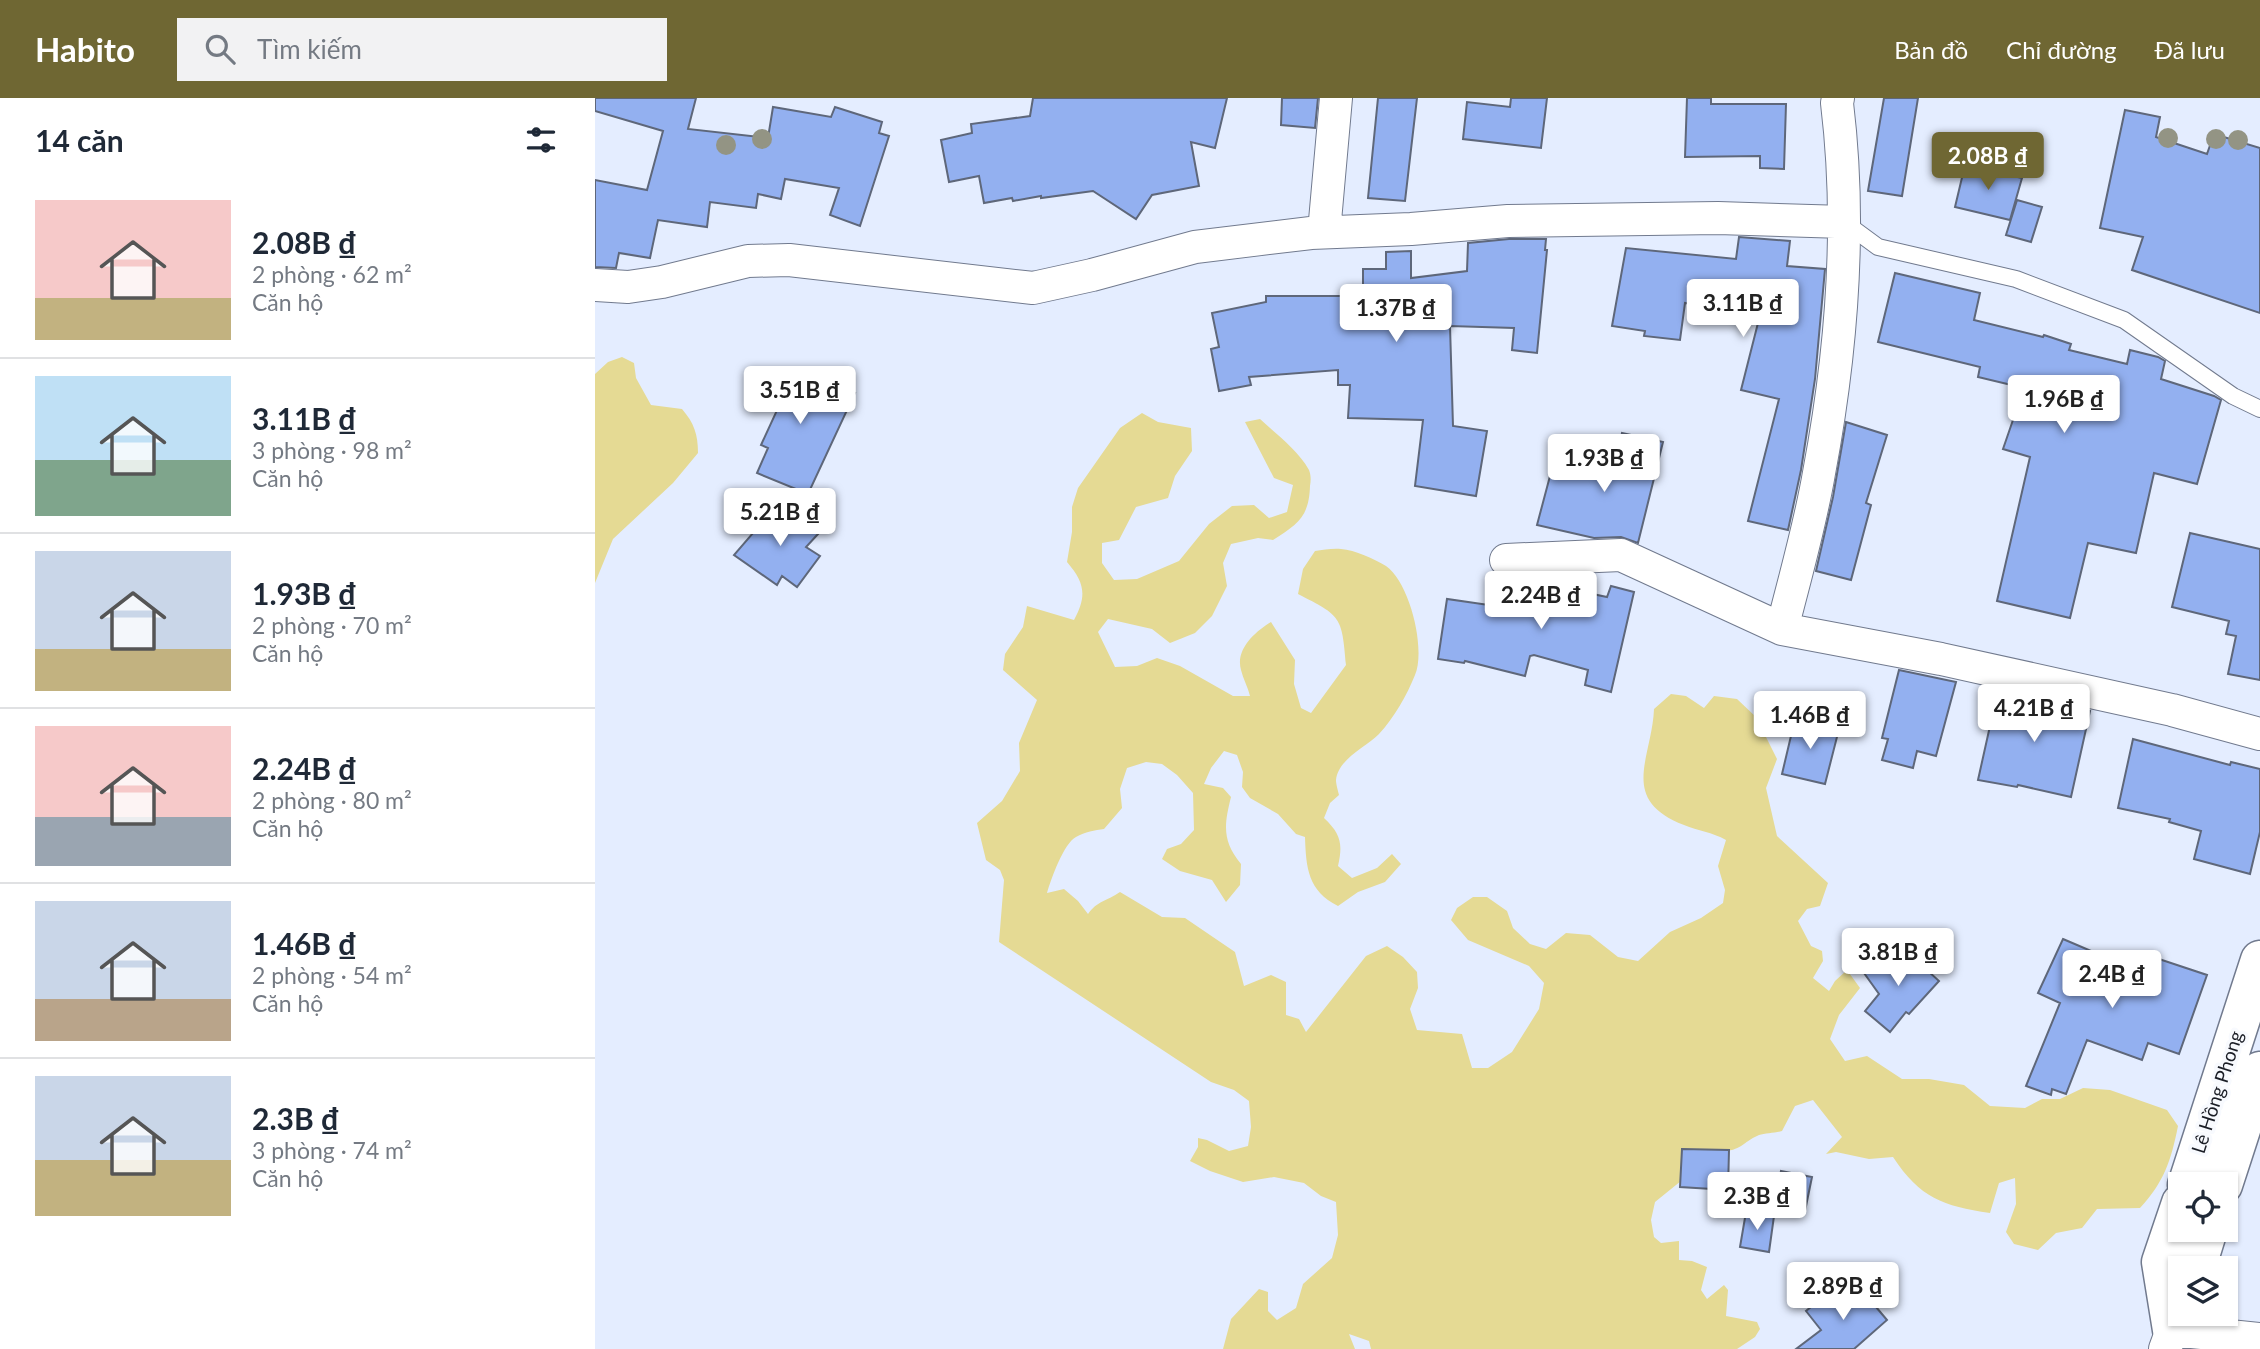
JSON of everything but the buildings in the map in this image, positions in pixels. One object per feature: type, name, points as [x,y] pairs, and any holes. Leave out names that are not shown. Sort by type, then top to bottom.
[{"type":"street","points":[[1324,232],[1336,98]]},
{"type":"street","points":[[1782,629],[1819,475],[1839,348],[1845,249],[1842,147],[1836,103],[1838,98]]},
{"type":"street","points":[[595,285],[628,287],[662,282],[748,261],[789,260],[1033,288],[1195,247],[1324,232],[1411,229],[1508,221],[1718,218],[1844,222]]},
{"type":"street","points":[[1506,560],[1621,555],[1782,629],[1941,659],[2172,710],[2260,734]]},
{"type":"street","name":"Lê Hồng Phong","points":[[2191,1172],[2260,960]]},
{"type":"street","name":"Lê Hồng Phong","points":[[2227,1172],[2260,1072]]},
{"type":"street","points":[[2168,1241],[2161,1262],[2173,1329],[2260,1339]]},
{"type":"lane","points":[[1844,222],[1878,247],[2016,279],[2124,320],[2234,396],[2260,409]]},
{"type":"shaded area","points":[[622,357],[634,363],[636,378],[651,405],[682,409],[686,414],[695,429],[698,453],[673,483],[613,539],[595,583],[595,374],[608,362]]},
{"type":"shaded area","points":[[1142,413],[1158,422],[1191,428],[1192,451],[1175,476],[1168,498],[1136,507],[1119,540],[1102,543],[1102,563],[1114,580],[1137,579],[1179,561],[1209,524],[1232,506],[1254,505],[1269,518],[1287,512],[1293,485],[1274,478],[1245,422],[1260,419],[1299,456],[1309,470],[1311,480],[1307,505],[1301,519],[1289,529],[1273,540],[1258,538],[1231,544],[1223,563],[1227,586],[1212,616],[1195,633],[1170,643],[1152,629],[1108,619],[1098,632],[1115,667],[1137,666],[1157,658],[1180,666],[1233,696],[1250,696],[1241,670],[1241,655],[1253,636],[1271,622],[1295,660],[1294,684],[1301,708],[1311,713],[1346,665],[1343,636],[1337,619],[1323,607],[1298,594],[1303,569],[1315,551],[1335,549],[1358,553],[1386,566],[1395,574],[1409,601],[1417,634],[1418,664],[1408,690],[1390,721],[1342,766],[1336,780],[1339,795],[1330,803],[1324,818],[1339,840],[1338,866],[1352,878],[1377,868],[1392,854],[1401,864],[1385,882],[1358,892],[1338,906],[1328,900],[1311,878],[1306,859],[1305,837],[1296,834],[1278,814],[1250,798],[1242,787],[1243,772],[1237,755],[1224,751],[1211,768],[1204,784],[1223,788],[1231,797],[1226,832],[1230,848],[1241,864],[1240,885],[1226,902],[1212,880],[1180,871],[1162,859],[1167,849],[1181,844],[1194,830],[1193,793],[1177,775],[1162,764],[1146,762],[1127,768],[1120,789],[1122,808],[1104,829],[1079,835],[1067,846],[1047,893],[1064,889],[1088,914],[1120,892],[1162,917],[1185,918],[1235,952],[1244,986],[1271,975],[1286,982],[1286,1015],[1299,1019],[1306,1032],[1366,956],[1387,946],[1403,957],[1417,972],[1418,988],[1410,1009],[1417,1030],[1462,1034],[1472,1068],[1488,1068],[1512,1052],[1539,1009],[1544,983],[1529,966],[1468,940],[1451,920],[1457,908],[1473,897],[1487,897],[1507,911],[1513,928],[1530,944],[1546,949],[1566,933],[1590,935],[1618,957],[1638,961],[1670,932],[1701,918],[1723,903],[1725,890],[1718,866],[1726,840],[1664,815],[1651,803],[1643,776],[1654,709],[1671,694],[1686,696],[1704,708],[1714,696],[1737,699],[1756,717],[1777,759],[1766,788],[1777,836],[1828,883],[1820,906],[1807,909],[1798,921],[1811,946],[1822,951],[1823,961],[1813,978],[1829,991],[1847,970],[1860,988],[1839,1015],[1830,1039],[1845,1061],[1867,1056],[1902,1079],[1929,1079],[1964,1085],[1990,1106],[2025,1108],[2042,1099],[2060,1099],[2083,1088],[2110,1090],[2167,1110],[2178,1126],[2165,1170],[2155,1189],[2140,1208],[2097,1209],[2082,1228],[2056,1233],[2038,1250],[2014,1244],[2006,1232],[2016,1204],[2015,1178],[1999,1183],[1990,1213],[1946,1203],[1923,1191],[1893,1157],[1869,1159],[1836,1152],[1826,1154],[1842,1137],[1813,1100],[1795,1106],[1782,1131],[1759,1135],[1732,1150],[1718,1151],[1655,1202],[1651,1220],[1654,1237],[1661,1243],[1679,1241],[1679,1260],[1692,1261],[1707,1267],[1701,1290],[1707,1299],[1724,1285],[1728,1290],[1726,1316],[1757,1322],[1760,1329],[1755,1337],[1737,1349],[1371,1349],[1369,1341],[1349,1334],[1355,1349],[1223,1349],[1231,1319],[1259,1289],[1268,1292],[1268,1311],[1277,1320],[1296,1308],[1303,1284],[1332,1258],[1338,1235],[1336,1202],[1321,1196],[1304,1183],[1274,1177],[1243,1182],[1190,1161],[1198,1147],[1198,1138],[1229,1151],[1248,1146],[1251,1127],[1249,1101],[1234,1090],[1211,1082],[999,942],[1004,880],[1000,870],[986,860],[977,823],[1002,801],[1020,771],[1019,743],[1037,700],[1003,670],[1005,654],[1023,627],[1027,606],[1074,620],[1081,604],[1082,590],[1078,577],[1067,562],[1072,532],[1072,507],[1078,488],[1120,428]]}]
